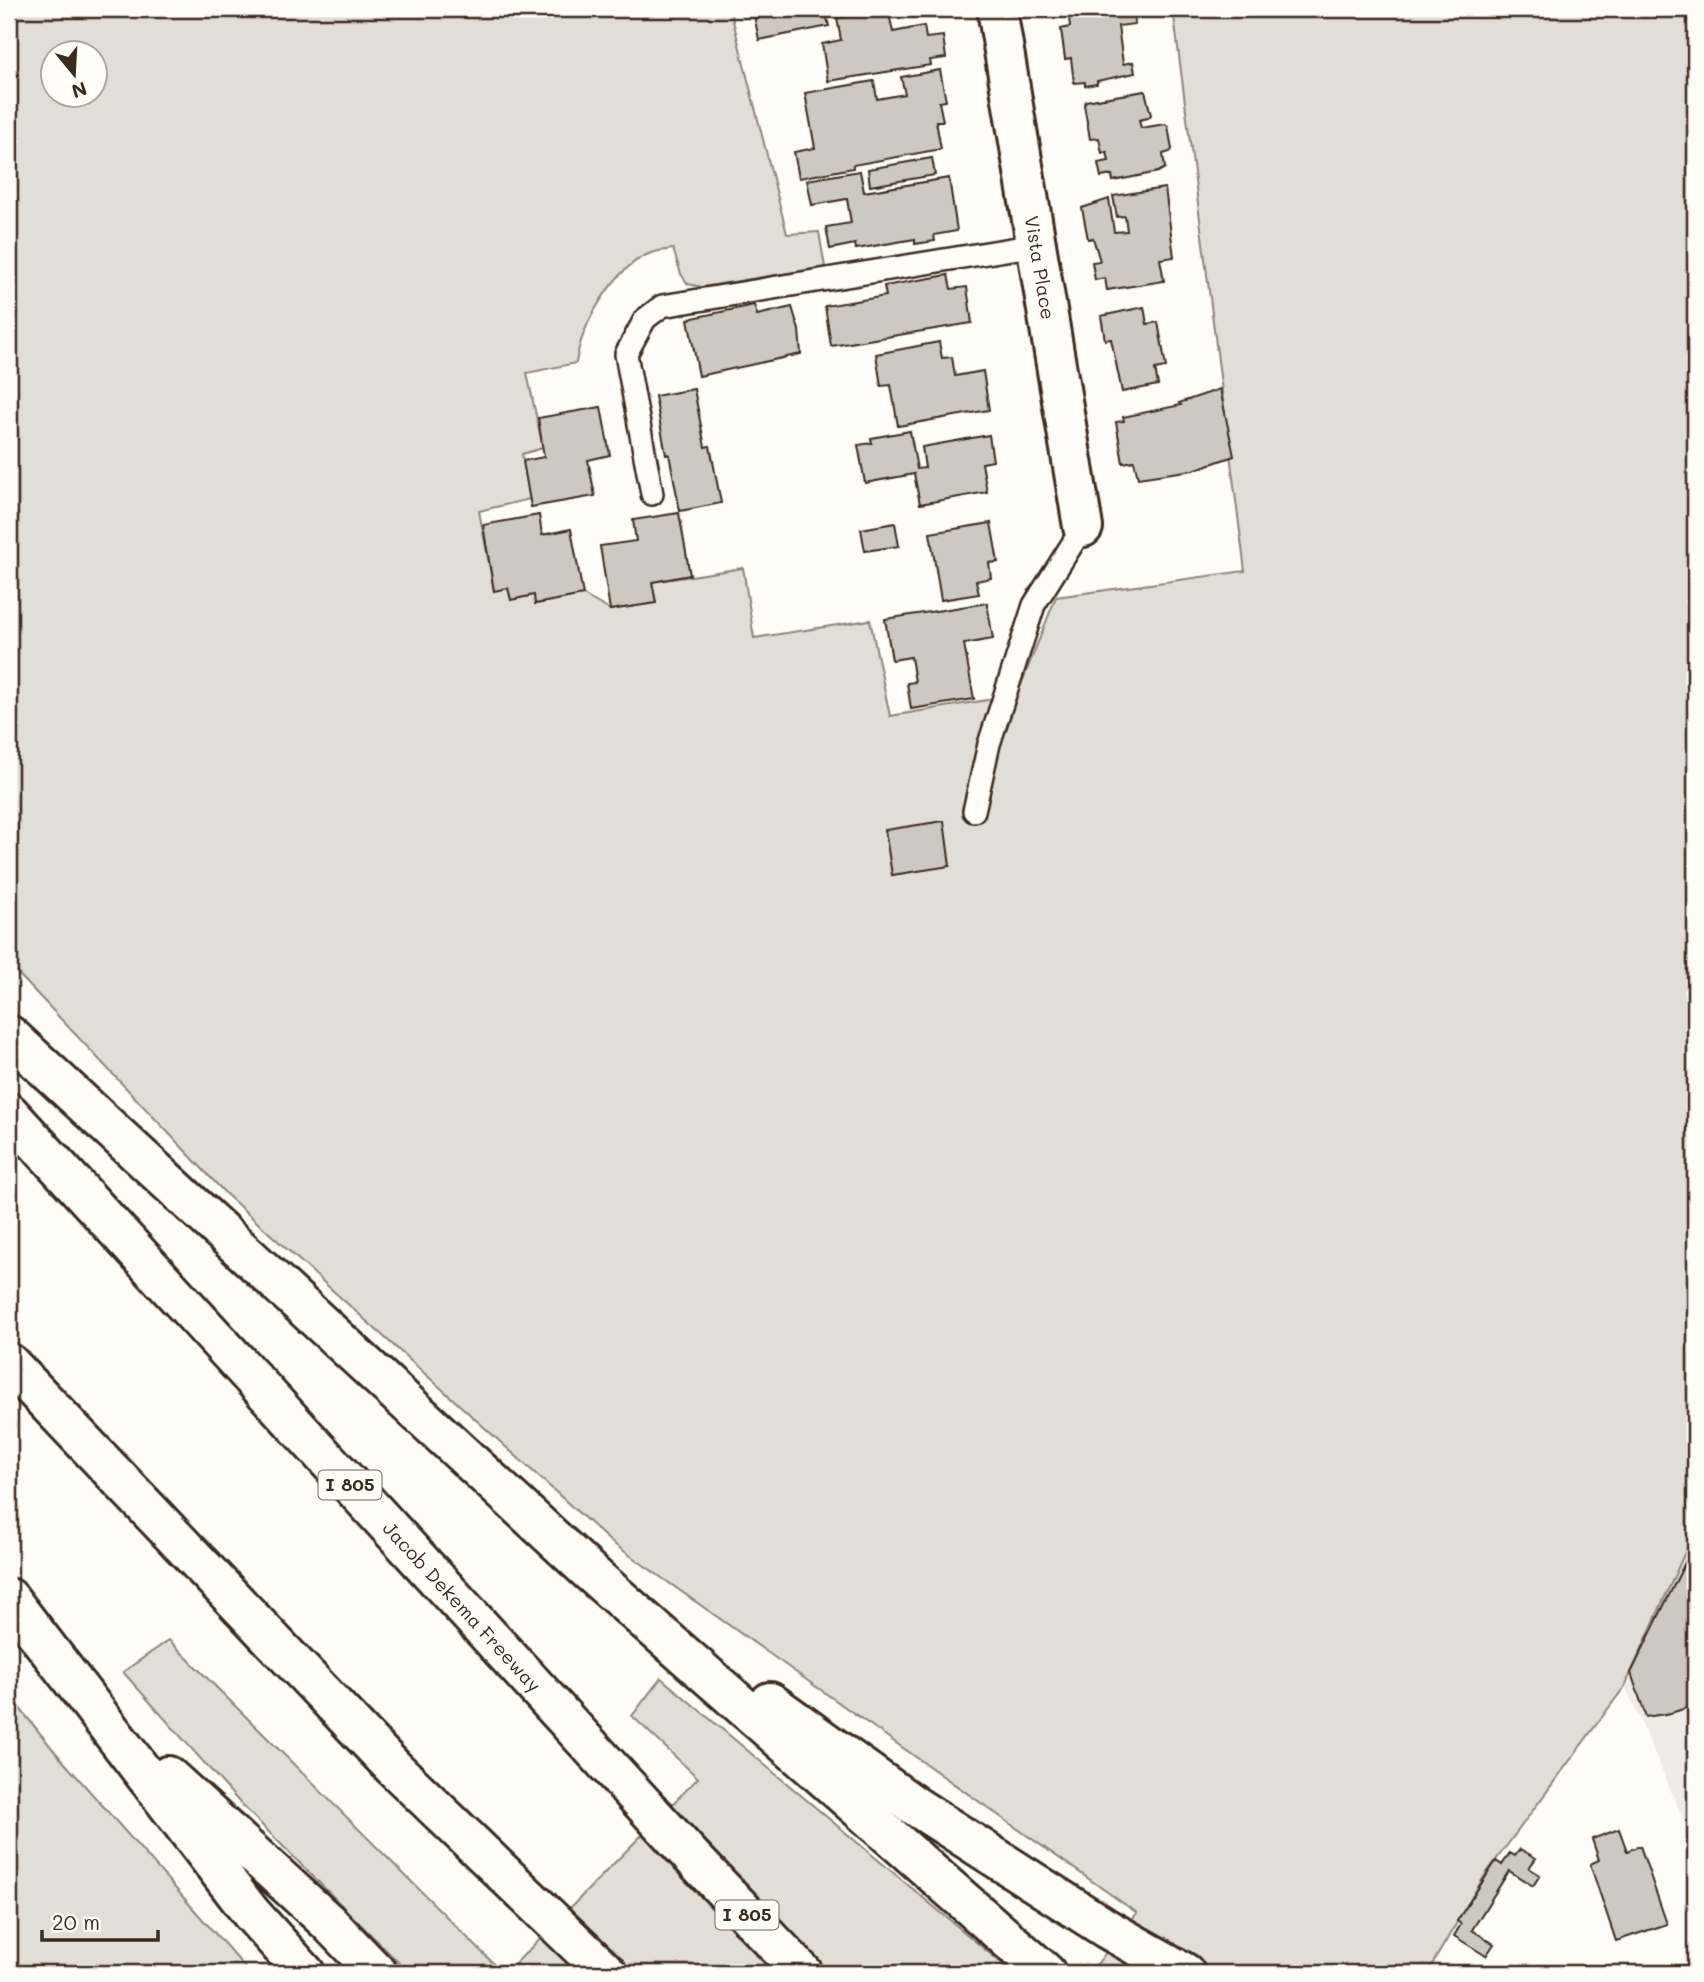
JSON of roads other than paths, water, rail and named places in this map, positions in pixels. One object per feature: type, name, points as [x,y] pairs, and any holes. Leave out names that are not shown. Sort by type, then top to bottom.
[{"type":"main road","name":"Vista Place","points":[[996,9],[1083,527]]},
{"type":"main road","points":[[9,1035],[592,1574],[1046,1973]]},
{"type":"main road","name":"Jacob Dekema Freeway","points":[[9,1114],[691,1856],[803,1973]]},
{"type":"main road","points":[[9,1363],[394,1768],[599,1965]]},
{"type":"main road","points":[[592,1574],[915,1806],[1107,1929],[1185,1973]]},
{"type":"main road","points":[[9,1598],[251,1913],[305,1973]]},
{"type":"main road","points":[[90,1703],[329,1923],[377,1973]]},
{"type":"lane","points":[[652,494],[626,354],[645,318],[662,306],[1036,246]]},
{"type":"lane","points":[[974,811],[989,744],[1034,605],[1083,527]]}]
